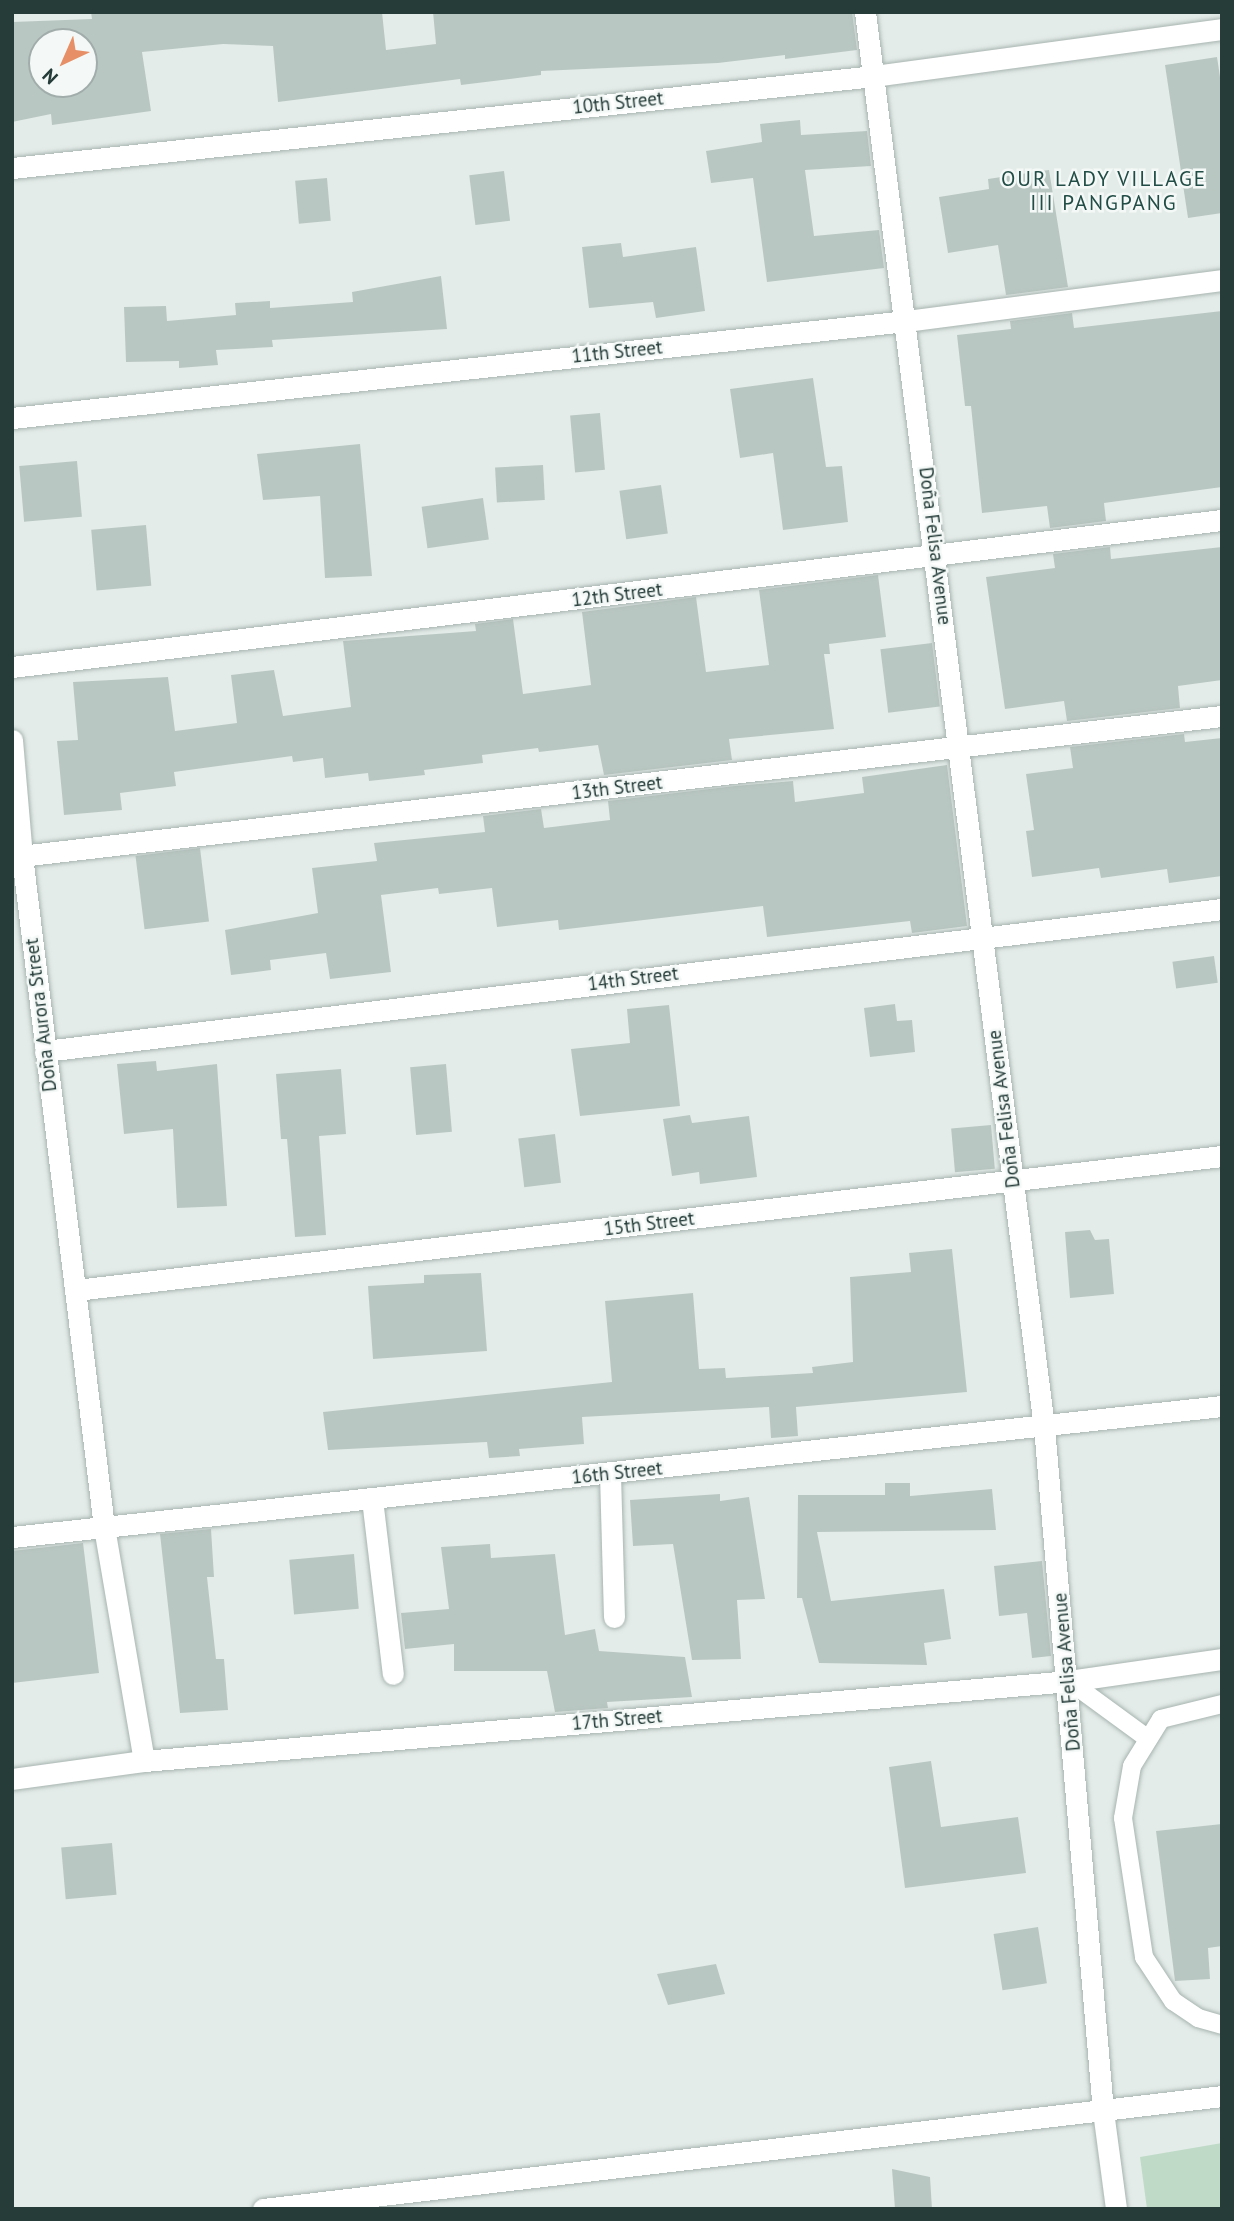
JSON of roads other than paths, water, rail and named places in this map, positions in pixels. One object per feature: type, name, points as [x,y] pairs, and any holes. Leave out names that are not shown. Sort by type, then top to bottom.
[{"type":"street","name":"Doña Felisa Avenue","points":[[865,12],[961,748],[1044,1427],[1069,1681],[1103,2112],[1116,2209]]},
{"type":"street","name":"10th Street","points":[[12,168],[874,76],[1222,29]]},
{"type":"street","name":"11th Street","points":[[12,418],[906,321],[1222,280]]},
{"type":"street","name":"12th Street","points":[[12,667],[936,558],[1222,520]]},
{"type":"street","name":"13th Street","points":[[17,857],[1222,716]]},
{"type":"street","name":"Doña Aurora Street","points":[[12,740],[17,857],[45,1051],[104,1527],[144,1761]]},
{"type":"street","name":"14th Street","points":[[45,1051],[1222,909]]},
{"type":"street","name":"15th Street","points":[[76,1290],[1222,1156]]},
{"type":"street","name":"16th Street","points":[[12,1537],[1222,1406]]},
{"type":"street","points":[[610,1474],[614,1617]]},
{"type":"street","points":[[372,1499],[393,1674]]},
{"type":"street","name":"17th Street","points":[[13,1773],[1069,1681],[1222,1659]]},
{"type":"street","points":[[263,2209],[1222,2096]]},
{"type":"lane","points":[[1069,1681],[1147,1738]]},
{"type":"lane","points":[[1222,1704],[1161,1719],[1132,1766],[1123,1818],[1144,1957],[1173,2001],[1198,2018],[1222,2025]]},
{"type":"district","name":"OUR LADY VILLAGE III PANGPANG","points":[[1104,191]]}]
